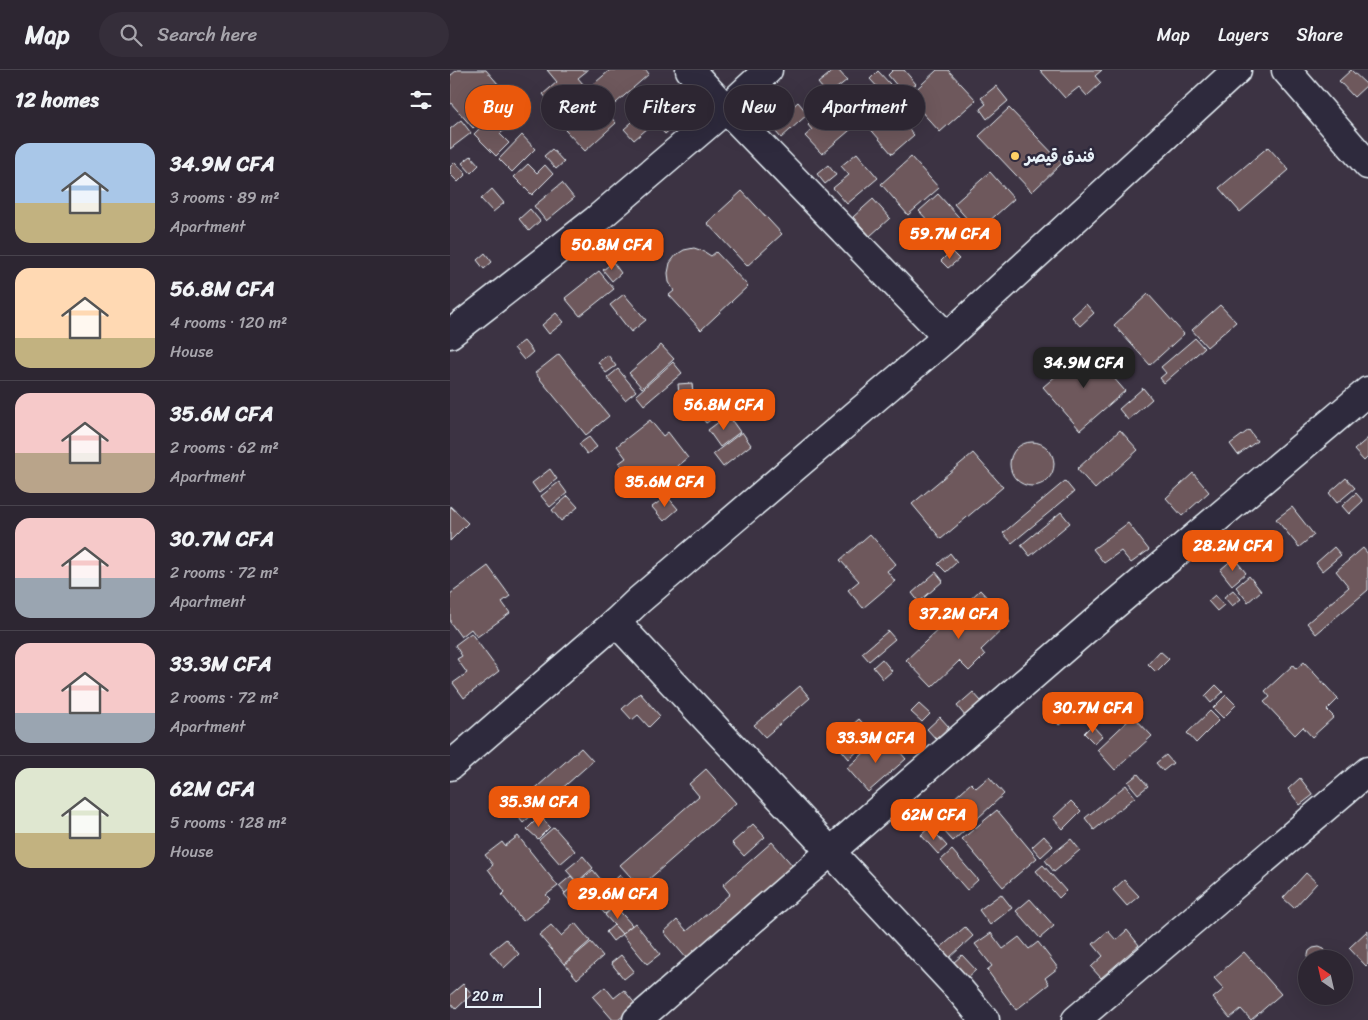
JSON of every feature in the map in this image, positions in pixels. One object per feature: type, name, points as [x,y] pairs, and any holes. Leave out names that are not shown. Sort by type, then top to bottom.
[{"type":"street","points":[[690,70],[724,108]]},
{"type":"street","points":[[752,85],[768,70]]},
{"type":"street","points":[[450,766],[638,601],[947,337],[1237,70]]},
{"type":"street","points":[[1286,70],[1368,165]]},
{"type":"street","points":[[450,334],[596,220],[724,112]]},
{"type":"street","points":[[745,130],[947,337]]},
{"type":"street","points":[[637,1020],[1106,612],[1368,391]]},
{"type":"street","points":[[616,622],[958,988],[985,1020]]},
{"type":"street","points":[[1076,1020],[1368,771]]},
{"type":"building","points":[[457,70],[486,70],[499,85],[465,85],[465,119],[450,102],[450,76]]},
{"type":"building","points":[[547,70],[588,70],[578,78],[584,85],[554,85],[557,82]]},
{"type":"building","points":[[610,70],[646,70],[649,74],[636,85],[625,85],[625,95],[615,104],[615,85],[592,85]]},
{"type":"building","points":[[834,70],[838,70],[847,80],[841,85],[820,85],[818,83]]},
{"type":"building","points":[[893,70],[904,70],[916,84],[896,85],[888,75]]},
{"type":"building","points":[[937,70],[948,70],[976,100],[940,132],[925,116],[925,85],[921,85]]},
{"type":"building","points":[[1040,70],[1102,70],[1095,76],[1101,83],[1087,96],[1079,87],[1065,98]]},
{"type":"building","points":[[1351,70],[1367,85],[1354,97],[1339,81]]},
{"type":"building","points":[[878,71],[890,84],[876,85],[870,79]]},
{"type":"building","points":[[996,86],[1008,101],[987,119],[980,109],[986,104],[981,98]]},
{"type":"building","points":[[798,102],[804,109],[804,118],[794,126],[794,106]]},
{"type":"building","points":[[1009,108],[1062,163],[1032,192],[979,136]]},
{"type":"building","points":[[461,120],[465,125],[465,130],[469,130],[471,133],[450,149],[450,129]]},
{"type":"building","points":[[478,130],[504,130],[500,134],[509,143],[496,156],[474,134]]},
{"type":"building","points":[[565,130],[608,130],[585,151]]},
{"type":"building","points":[[625,130],[646,130],[634,140]]},
{"type":"building","points":[[662,130],[670,130],[665,134]]},
{"type":"building","points":[[774,130],[790,130],[781,138]]},
{"type":"building","points":[[812,130],[850,130],[822,154],[805,136]]},
{"type":"building","points":[[871,130],[909,130],[914,135],[892,154]]},
{"type":"building","points":[[522,135],[535,149],[512,172],[499,159]]},
{"type":"building","points":[[1268,147],[1289,170],[1240,212],[1219,188]]},
{"type":"building","points":[[552,149],[564,162],[556,169],[544,156]]},
{"type":"building","points":[[857,153],[878,178],[847,204],[833,188],[849,175],[841,166]]},
{"type":"building","points":[[471,156],[479,165],[471,173],[462,163]]},
{"type":"building","points":[[911,157],[939,188],[908,215],[881,184]]},
{"type":"building","points":[[455,162],[466,174],[458,182],[450,174],[450,167]]},
{"type":"building","points":[[528,164],[537,173],[545,165],[553,174],[532,195],[514,177]]},
{"type":"building","points":[[828,165],[836,175],[825,184],[817,174]]},
{"type":"building","points":[[990,172],[1014,199],[978,231],[954,204]]},
{"type":"building","points":[[562,183],[574,198],[546,221],[534,206]]},
{"type":"building","points":[[492,189],[504,203],[493,212],[481,199]]},
{"type":"building","points":[[742,191],[782,234],[747,266],[707,223]]},
{"type":"building","points":[[938,194],[975,235],[957,252],[919,211]]},
{"type":"building","points":[[873,199],[890,218],[870,236],[853,217]]},
{"type":"building","points":[[530,209],[540,221],[529,231],[519,219]]},
{"type":"building","points":[[694,248],[711,256],[716,252],[748,286],[701,330],[669,295],[674,291],[669,282],[670,263],[676,255],[684,250]]},
{"type":"building","points":[[951,251],[959,259],[948,268],[941,261]]},
{"type":"building","points":[[485,253],[492,262],[484,269],[477,260]]},
{"type":"building","points":[[613,262],[621,273],[612,281],[603,270]]},
{"type":"building","points":[[599,271],[614,289],[580,316],[565,298]]},
{"type":"building","points":[[624,294],[646,320],[631,332],[610,305]]},
{"type":"building","points":[[1148,294],[1184,334],[1150,365],[1114,325]]},
{"type":"building","points":[[1086,304],[1094,313],[1080,326],[1072,317]]},
{"type":"building","points":[[1220,305],[1236,322],[1207,347],[1192,330]]},
{"type":"building","points":[[556,313],[564,322],[549,334],[542,325]]},
{"type":"building","points":[[1195,338],[1204,348],[1164,383],[1160,378],[1166,373],[1161,367]]},
{"type":"building","points":[[524,341],[533,352],[524,360],[514,348]]},
{"type":"building","points":[[661,345],[674,359],[642,388],[629,373]]},
{"type":"building","points":[[1088,348],[1125,391],[1080,430],[1043,387]]},
{"type":"building","points":[[559,354],[609,416],[586,435],[535,373]]},
{"type":"building","points":[[608,355],[616,366],[606,373],[598,362]]},
{"type":"building","points":[[673,362],[682,373],[644,405],[636,395]]},
{"type":"building","points":[[618,369],[636,391],[625,400],[607,378]]},
{"type":"building","points":[[692,383],[693,394],[679,394],[678,384]]},
{"type":"building","points":[[1143,388],[1152,399],[1128,420],[1119,409]]},
{"type":"building","points":[[709,396],[721,413],[706,423],[694,407]]},
{"type":"building","points":[[728,415],[740,432],[720,447],[708,430]]},
{"type":"building","points":[[650,420],[663,436],[668,432],[688,458],[664,477],[666,481],[652,492],[642,478],[635,484],[619,463],[626,458],[617,446]]},
{"type":"building","points":[[1120,430],[1138,450],[1095,489],[1077,469]]},
{"type":"building","points":[[1249,430],[1257,441],[1238,455],[1230,444]]},
{"type":"building","points":[[742,432],[751,445],[723,467],[713,454]]},
{"type":"building","points":[[589,437],[597,447],[587,454],[579,444]]},
{"type":"building","points":[[1368,438],[1368,457],[1364,461],[1354,450]]},
{"type":"building","points":[[1028,442],[1036,442],[1048,448],[1054,464],[1048,480],[1036,486],[1028,486],[1016,480],[1010,468],[1010,460],[1016,448]]},
{"type":"building","points":[[973,453],[1003,487],[941,539],[912,504]]},
{"type":"building","points":[[550,469],[557,479],[539,493],[532,483]]},
{"type":"building","points":[[1193,473],[1209,492],[1182,516],[1166,498]]},
{"type":"building","points":[[1346,478],[1355,488],[1337,503],[1329,493]]},
{"type":"building","points":[[1065,481],[1074,492],[1012,543],[1003,533]]},
{"type":"building","points":[[559,482],[567,493],[550,507],[541,496]]},
{"type":"building","points":[[1356,493],[1363,501],[1349,514],[1342,506]]},
{"type":"building","points":[[568,496],[578,507],[561,521],[552,510]]},
{"type":"building","points":[[667,496],[678,509],[664,521],[652,507]]},
{"type":"building","points":[[450,506],[468,523],[450,541]]},
{"type":"building","points":[[1292,507],[1314,535],[1299,547],[1276,519]]},
{"type":"building","points":[[1061,512],[1070,523],[1030,556],[1021,545]]},
{"type":"building","points":[[1128,523],[1149,550],[1131,563],[1121,551],[1104,563],[1093,549]]},
{"type":"building","points":[[870,534],[896,564],[887,571],[895,581],[863,608],[848,590],[859,581],[840,560]]},
{"type":"building","points":[[1334,547],[1341,555],[1322,571],[1316,563]]},
{"type":"building","points":[[1363,548],[1368,554],[1368,590],[1316,634],[1307,623],[1349,587],[1336,571]]},
{"type":"building","points":[[950,553],[957,562],[946,572],[938,564]]},
{"type":"building","points":[[1234,558],[1246,573],[1232,585],[1220,570]]},
{"type":"building","points":[[488,566],[510,596],[502,602],[510,613],[477,637],[471,629],[461,637],[450,622],[450,594]]},
{"type":"building","points":[[936,572],[943,581],[919,602],[912,593]]},
{"type":"building","points":[[1249,576],[1261,591],[1248,602],[1236,587]]},
{"type":"building","points":[[980,590],[1010,622],[981,650],[985,655],[969,671],[959,661],[932,687],[906,660]]},
{"type":"building","points":[[1233,590],[1241,599],[1232,606],[1224,597]]},
{"type":"building","points":[[1215,595],[1224,605],[1217,611],[1208,601]]},
{"type":"building","points":[[888,631],[895,639],[869,661],[862,653]]},
{"type":"building","points":[[471,633],[499,671],[464,698],[453,683],[467,673],[457,659],[462,656],[455,645]]},
{"type":"building","points":[[1160,651],[1169,659],[1156,672],[1148,664]]},
{"type":"building","points":[[882,659],[892,671],[883,679],[873,667]]},
{"type":"building","points":[[1304,662],[1338,699],[1327,710],[1334,717],[1312,737],[1303,727],[1295,735],[1264,702],[1270,697],[1265,691],[1293,665],[1296,669]]},
{"type":"building","points":[[1216,685],[1223,692],[1211,703],[1205,696]]},
{"type":"building","points":[[800,686],[810,698],[765,737],[754,725]]},
{"type":"building","points":[[973,692],[981,701],[965,716],[957,706]]},
{"type":"building","points":[[640,693],[660,716],[649,727],[638,715],[632,720],[622,709]]},
{"type":"building","points":[[1075,695],[1083,706],[1059,725],[1051,715]]},
{"type":"building","points":[[1226,695],[1236,705],[1223,718],[1213,708]]},
{"type":"building","points":[[919,704],[930,714],[922,722],[911,712]]},
{"type":"building","points":[[1210,711],[1219,720],[1196,743],[1187,733]]},
{"type":"building","points":[[1133,716],[1152,736],[1115,770],[1097,750]]},
{"type":"building","points":[[940,717],[949,727],[936,739],[927,729]]},
{"type":"building","points":[[859,719],[874,736],[849,759],[834,741]]},
{"type":"building","points":[[1092,725],[1102,736],[1094,743],[1084,733]]},
{"type":"building","points":[[888,738],[906,759],[868,792],[847,768],[873,745],[876,748]]},
{"type":"building","points":[[581,748],[593,761],[523,823],[512,809]]},
{"type":"building","points":[[1166,755],[1173,763],[1163,771],[1156,763]]},
{"type":"building","points":[[706,769],[736,803],[640,887],[620,865],[699,796],[689,784]]},
{"type":"building","points":[[1138,774],[1148,786],[1138,794],[1128,782]]},
{"type":"building","points":[[989,777],[1004,794],[953,841],[932,818],[971,783],[976,788]]},
{"type":"building","points":[[1300,778],[1313,795],[1300,805],[1288,789]]},
{"type":"building","points":[[1126,785],[1135,797],[1094,830],[1085,818]]},
{"type":"building","points":[[1071,801],[1081,811],[1063,829],[1053,818]]},
{"type":"building","points":[[997,810],[1037,858],[1003,887],[962,839]]},
{"type":"building","points":[[540,816],[550,827],[538,839],[527,829]]},
{"type":"building","points":[[753,824],[765,837],[744,856],[732,843]]},
{"type":"building","points":[[554,827],[575,851],[560,864],[539,840]]},
{"type":"building","points":[[930,827],[947,846],[938,854],[921,835]]},
{"type":"building","points":[[518,836],[558,886],[546,895],[550,899],[523,921],[502,895],[505,892],[488,869],[493,865],[485,855],[502,842],[505,846]]},
{"type":"building","points":[[1044,836],[1053,846],[1041,857],[1032,847]]},
{"type":"building","points":[[1071,839],[1080,850],[1054,872],[1045,860]]},
{"type":"building","points":[[772,842],[793,866],[687,959],[664,932],[677,920],[687,931],[730,894],[723,885]]},
{"type":"building","points":[[952,850],[978,880],[967,890],[941,860]]},
{"type":"building","points":[[583,856],[593,868],[577,882],[566,870]]},
{"type":"building","points":[[1043,865],[1066,891],[1059,898],[1036,871]]},
{"type":"building","points":[[593,870],[606,886],[590,899],[577,883]]},
{"type":"building","points":[[1306,873],[1317,883],[1294,908],[1283,898]]},
{"type":"building","points":[[620,875],[633,890],[605,914],[593,900]]},
{"type":"building","points":[[571,876],[577,883],[565,893],[559,886]]},
{"type":"building","points":[[1124,880],[1139,896],[1127,906],[1113,890]]},
{"type":"building","points":[[576,884],[585,895],[573,905],[564,894]]},
{"type":"building","points":[[1001,894],[1012,908],[990,925],[979,910]]},
{"type":"building","points":[[1030,899],[1054,926],[1040,938],[1016,911]]},
{"type":"building","points":[[615,906],[632,925],[622,934],[605,915]]},
{"type":"building","points":[[575,923],[590,941],[564,964],[539,935],[551,925],[561,936]]},
{"type":"building","points":[[635,923],[660,954],[647,964],[622,934]]},
{"type":"building","points":[[614,925],[622,934],[613,941],[606,932]]},
{"type":"building","points":[[965,927],[973,936],[949,958],[940,948]]},
{"type":"building","points":[[1127,930],[1139,945],[1101,978],[1091,967],[1103,956],[1093,944],[1108,931],[1116,940]]},
{"type":"building","points":[[1368,930],[1368,964],[1366,966],[1353,950],[1349,948]]},
{"type":"building","points":[[991,933],[1003,949],[1019,937],[1029,949],[1038,942],[1058,968],[1045,978],[1049,984],[1016,1010],[987,970],[992,966],[975,944]]},
{"type":"building","points":[[506,939],[519,954],[504,968],[490,952]]},
{"type":"building","points":[[591,942],[603,956],[577,979],[565,964]]},
{"type":"building","points":[[1319,947],[1325,950],[1310,950]]},
{"type":"building","points":[[1244,952],[1281,994],[1251,1020],[1241,1009],[1230,1018],[1213,998],[1224,989],[1214,978]]},
{"type":"building","points":[[621,955],[634,971],[624,979],[611,963]]},
{"type":"building","points":[[962,955],[976,970],[967,978],[953,963]]},
{"type":"building","points":[[463,984],[472,994],[456,1009],[450,1002],[450,995]]},
{"type":"building","points":[[605,987],[614,998],[624,990],[636,1005],[618,1020],[613,1020],[593,997]]},
{"type":"place","name":"فندق قيصر","points":[[1015,156]]}]
